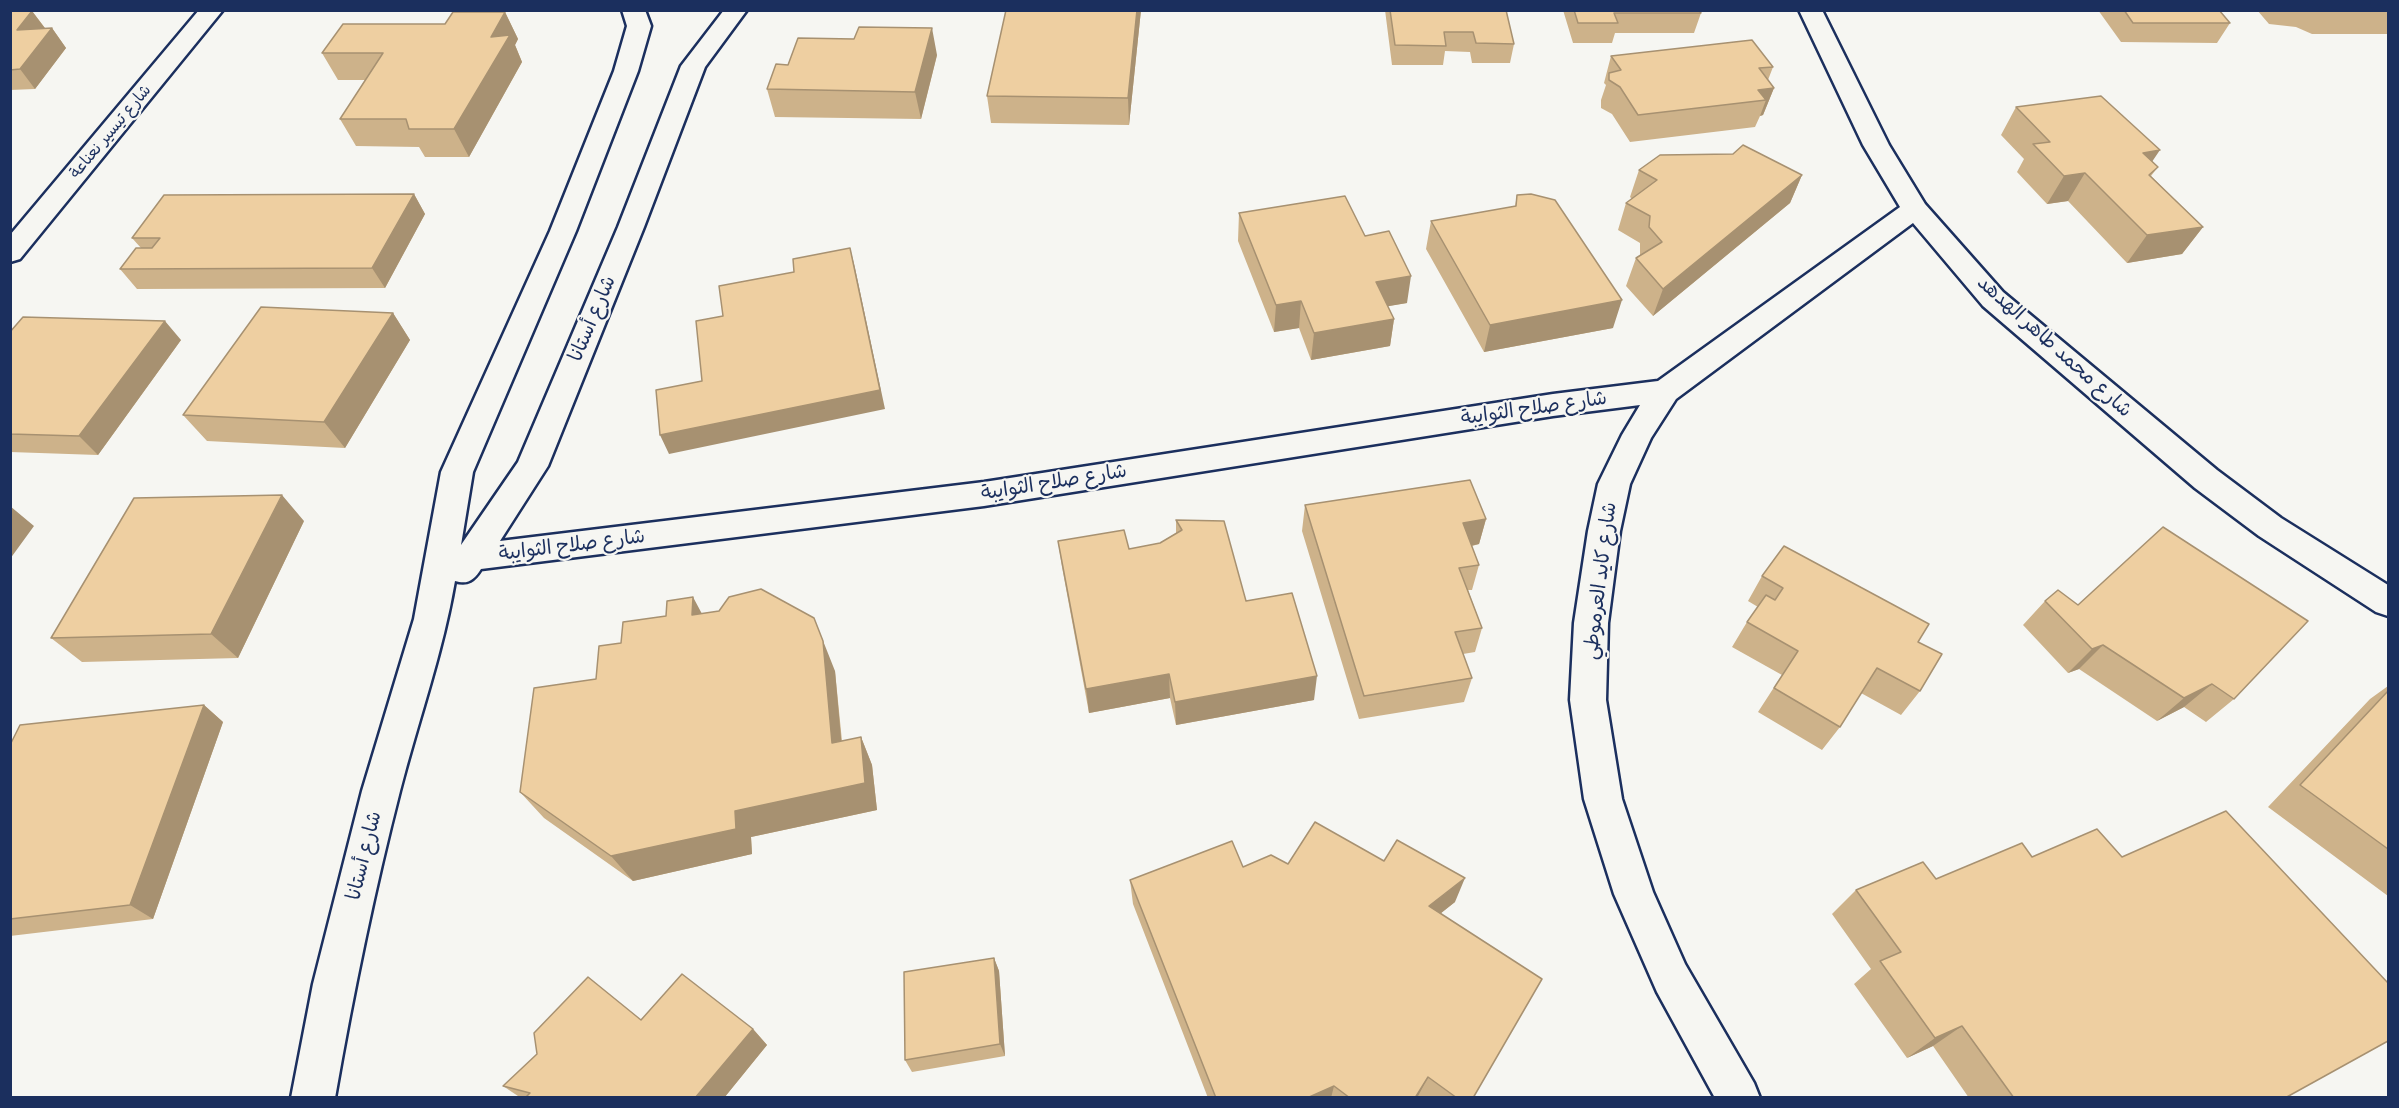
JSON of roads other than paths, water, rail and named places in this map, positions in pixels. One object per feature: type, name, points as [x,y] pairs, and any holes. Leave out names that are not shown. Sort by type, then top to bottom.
[{"type":"street","name":"شارع تيسير نعناعة","points":[[10,253],[212,10]]},
{"type":"street","name":"شارع أستانا","points":[[456,559],[457,472],[563,231],[626,71],[639,26],[633,10]]},
{"type":"street","name":"شارع أستانا","points":[[314,1098],[334,984],[381,791],[430,619],[456,559],[532,465],[631,227],[693,66],[736,10]]},
{"type":"street","name":"شارع محمد طاهر الهدهد","points":[[1810,10],[1876,145],[1915,209],[1994,298],[2206,479],[2270,527],[2388,602]]},
{"type":"street","name":"شارع كايد العرموطي","points":[[1739,1098],[1671,978],[1634,894],[1603,799],[1588,700],[1591,623],[1604,531],[1614,484],[1637,435],[1665,391],[1915,209]]},
{"type":"street","name":"شارع صلاح الثوايبة","points":[[456,559],[984,494],[1529,409],[1665,391]]}]
